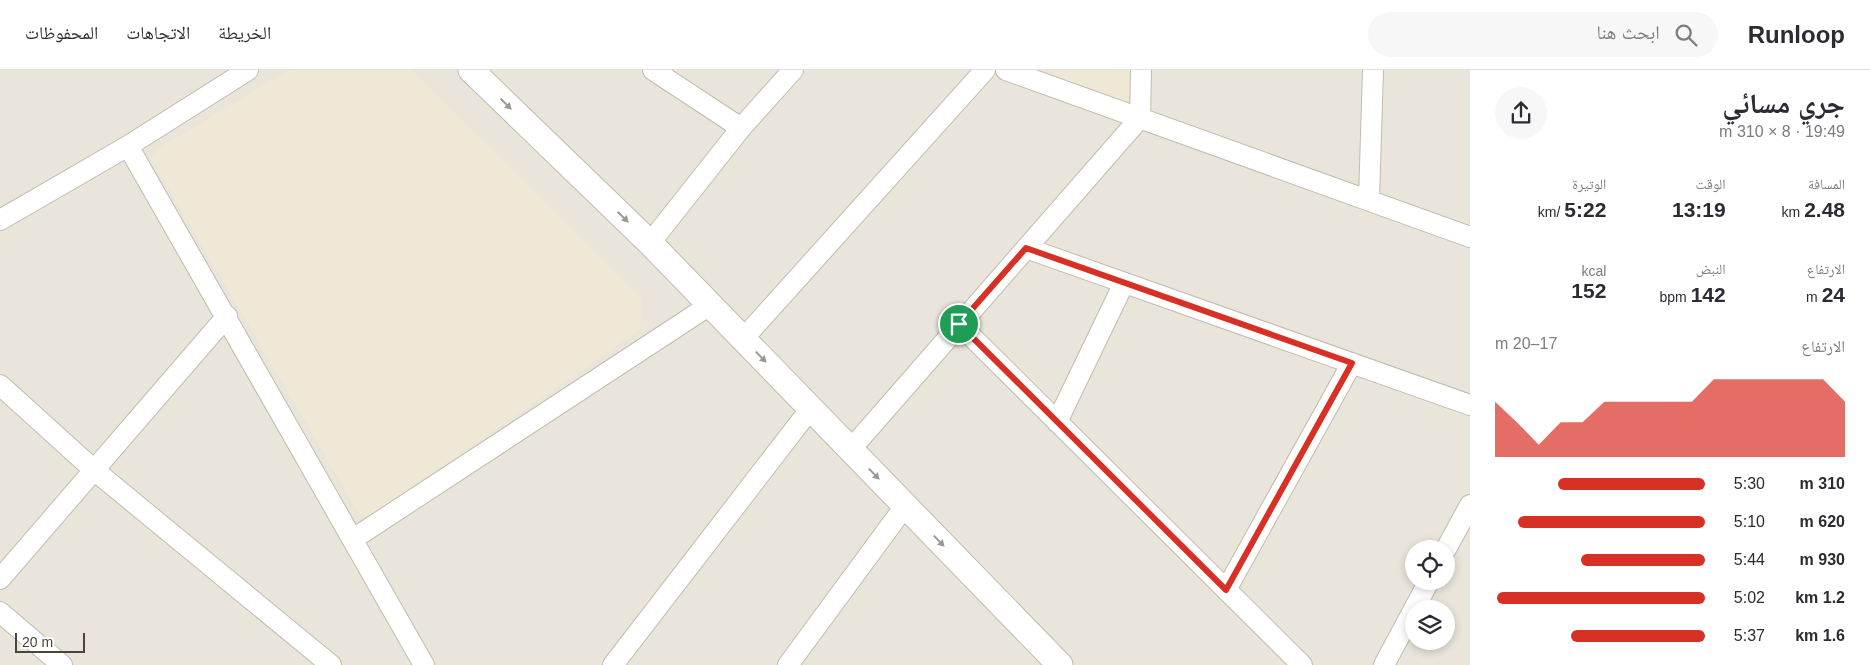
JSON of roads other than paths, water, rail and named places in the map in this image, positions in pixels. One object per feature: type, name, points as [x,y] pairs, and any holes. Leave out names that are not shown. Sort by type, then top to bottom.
[{"type":"street","points":[[0,220],[128,146],[248,70]]},
{"type":"street","points":[[471,70],[650,243],[1060,665]]},
{"type":"street","points":[[653,70],[741,128]]},
{"type":"street","points":[[650,243],[741,128],[793,70]]},
{"type":"street","points":[[743,339],[985,70]]},
{"type":"street","points":[[1006,70],[1470,237]]},
{"type":"street","points":[[851,449],[1140,118],[1141,70]]},
{"type":"street","points":[[1369,200],[1373,70]]},
{"type":"street","points":[[128,146],[227,316],[424,665]]},
{"type":"street","points":[[1026,248],[1470,405]]},
{"type":"street","points":[[1057,422],[1124,283]]},
{"type":"street","points":[[353,539],[710,305]]},
{"type":"street","points":[[0,579],[227,316]]},
{"type":"street","points":[[959,324],[1302,665]]},
{"type":"street","points":[[1226,590],[1352,363]]},
{"type":"street","points":[[0,385],[94,470],[331,665]]},
{"type":"street","points":[[613,665],[811,408]]},
{"type":"street","points":[[1451,540],[1470,505]]},
{"type":"street","points":[[788,665],[905,506]]},
{"type":"street","points":[[0,612],[62,665]]},
{"type":"street","points":[[1384,665],[1405,626]]}]
